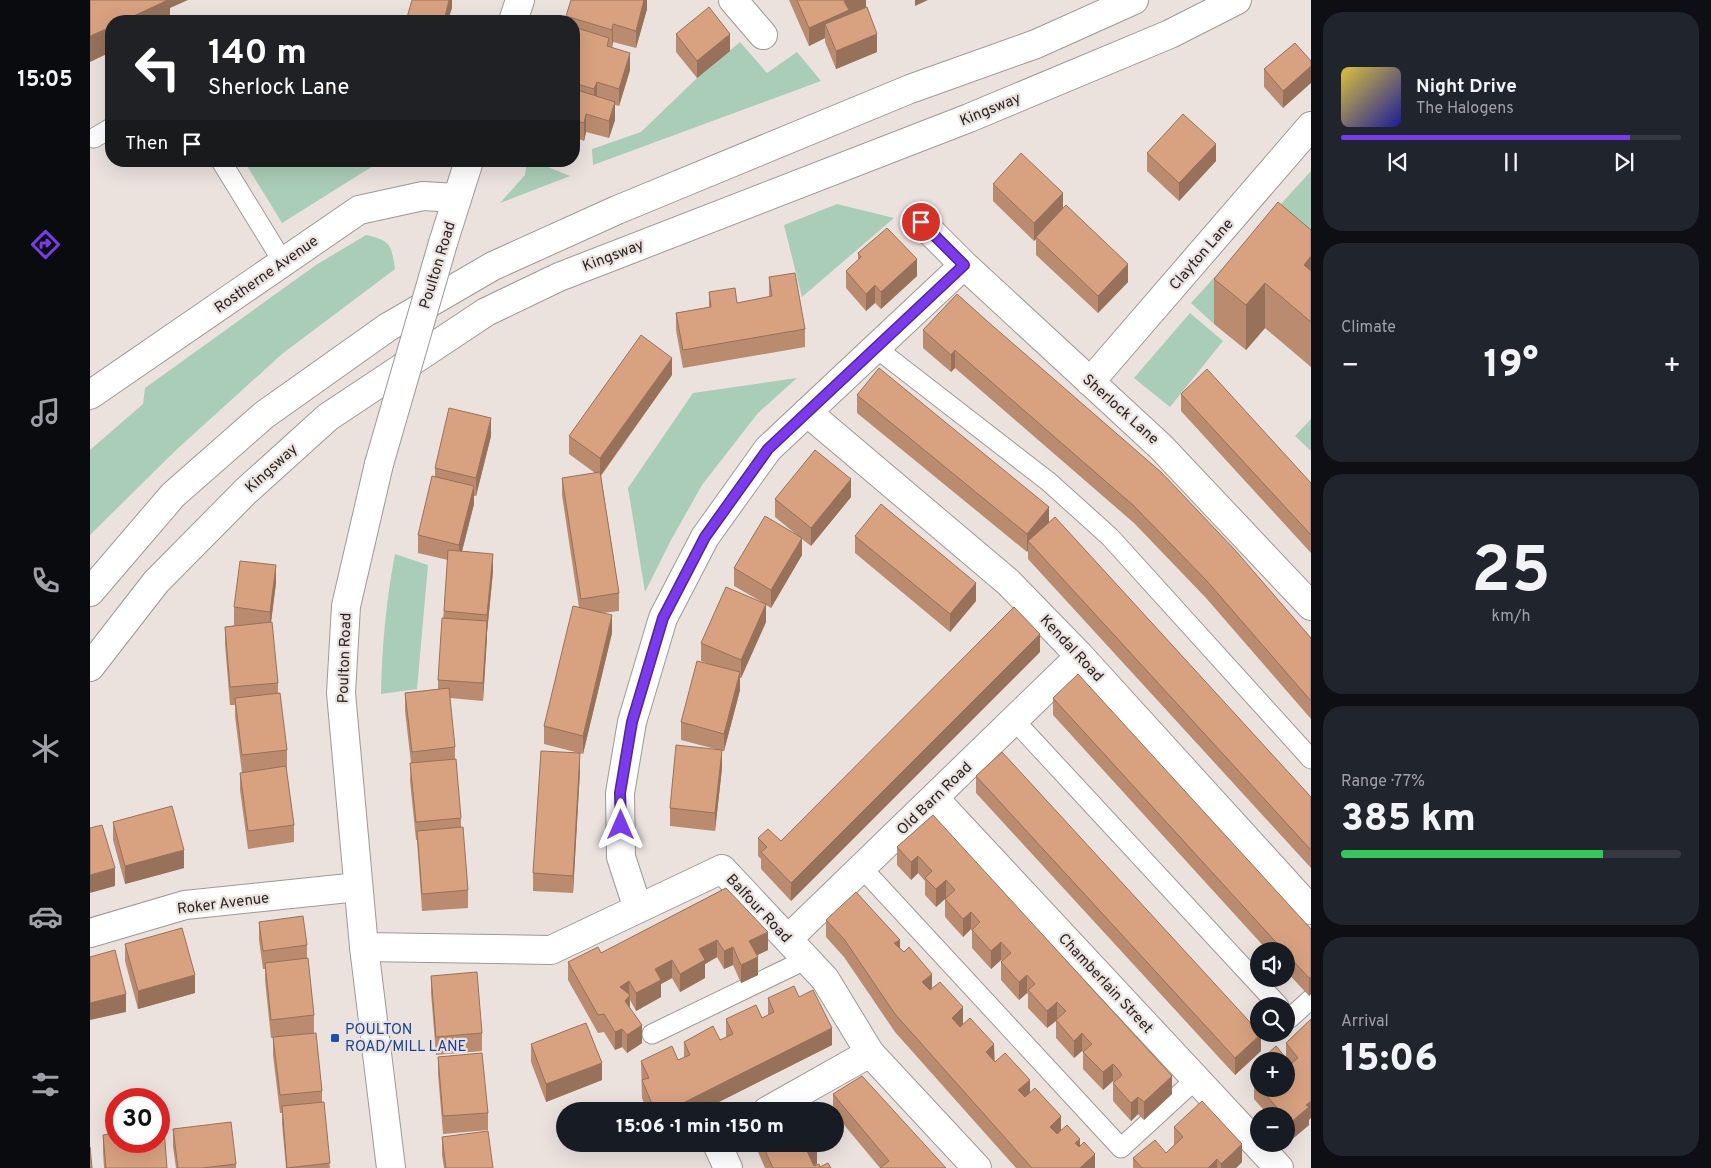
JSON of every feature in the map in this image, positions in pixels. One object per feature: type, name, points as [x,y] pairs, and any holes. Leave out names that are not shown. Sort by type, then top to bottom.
[{"type":"main road","points":[[515,15],[520,0]]},
{"type":"main road","points":[[732,0],[763,35]]},
{"type":"main road","points":[[90,592],[173,495],[264,415],[388,327],[492,266],[617,210],[910,89],[1036,44],[1134,0]]},
{"type":"main road","name":"Kingsway","points":[[90,667],[156,582],[246,491],[328,417],[486,312],[559,276],[969,118],[1170,34],[1236,0]]},
{"type":"main road","name":"Clayton Lane","points":[[1090,382],[1311,126]]},
{"type":"main road","name":"Poulton Road","points":[[391,1168],[364,947],[341,692],[346,606],[379,464],[443,242],[467,167]]},
{"type":"main road","name":"Rostherne Avenue","points":[[90,395],[359,210],[423,196],[457,198]]},
{"type":"main road","name":"Sherlock Lane","points":[[921,222],[964,265],[1162,447],[1311,606]]},
{"type":"main road","points":[[638,909],[621,857],[620,793],[632,722],[663,618],[705,537],[768,449],[964,265]]},
{"type":"main road","name":"Kendal Road","points":[[808,412],[1008,582],[1080,656],[1311,910]]},
{"type":"main road","name":"Old Barn Road","points":[[788,939],[1080,656]]},
{"type":"main road","name":"Chamberlain Street","points":[[934,798],[1279,1168]]},
{"type":"main road","name":"Balfour Road","points":[[364,947],[550,950],[722,869],[825,979],[870,1053],[977,1168]]},
{"type":"main road","name":"Roker Avenue","points":[[90,933],[185,905],[358,887]]},
{"type":"main road","points":[[783,1102],[870,1053]]},
{"type":"main road","points":[[721,1152],[728,1168]]},
{"type":"lane","points":[[94,138],[105,132]]},
{"type":"lane","points":[[225,167],[283,262]]},
{"type":"lane","points":[[876,348],[1049,482],[1110,536],[1311,759]]},
{"type":"lane","points":[[1014,720],[1271,997]]},
{"type":"lane","points":[[862,868],[1121,1148],[1196,1079]]},
{"type":"lane","points":[[652,1034],[807,959]]},
{"type":"lane","points":[[1295,1013],[1311,999]]},
{"type":"green space","points":[[740,42],[767,73],[797,52],[821,81],[593,165],[592,149],[641,132],[697,78]]},
{"type":"green space","points":[[248,167],[371,167],[282,223]]},
{"type":"green space","points":[[526,167],[548,167],[570,176],[500,203],[525,175]]},
{"type":"green space","points":[[1311,171],[1311,270],[1214,324],[1191,303]]},
{"type":"green space","points":[[837,204],[894,218],[802,297],[784,225]]},
{"type":"green space","points":[[366,235],[381,239],[389,245],[395,269],[282,354],[175,451],[90,535],[90,450],[143,404],[145,388],[316,265]]},
{"type":"green space","points":[[1190,313],[1223,341],[1170,407],[1134,378]]},
{"type":"green space","points":[[797,378],[758,413],[702,485],[671,540],[645,592],[628,488],[693,393]]},
{"type":"green space","points":[[1311,419],[1311,451],[1295,436]]},
{"type":"green space","points":[[395,554],[428,565],[417,689],[381,694],[385,624]]},
{"type":"building","points":[[90,0],[168,0],[136,15],[105,15],[105,30],[90,36]]},
{"type":"building","points":[[412,0],[449,0],[445,15],[408,15]]},
{"type":"building","points":[[571,0],[644,0],[636,31],[613,24],[612,30],[580,20],[580,15],[566,15]]},
{"type":"building","points":[[797,0],[846,0],[844,1],[849,10],[809,28]]},
{"type":"building","points":[[709,7],[730,34],[697,61],[676,34]]},
{"type":"building","points":[[867,7],[877,34],[836,51],[825,24]]},
{"type":"building","points":[[580,29],[609,38],[607,46],[630,53],[619,89],[597,82],[594,89],[580,85]]},
{"type":"building","points":[[1295,43],[1311,61],[1311,66],[1283,91],[1264,69]]},
{"type":"building","points":[[580,91],[615,102],[609,121],[586,114],[584,123],[580,122]]},
{"type":"building","points":[[1183,114],[1216,144],[1179,183],[1147,153]]},
{"type":"building","points":[[1021,153],[1063,193],[1034,223],[993,184]]},
{"type":"building","points":[[1278,202],[1311,230],[1311,256],[1304,265],[1311,271],[1311,322],[1265,283],[1246,305],[1214,279]]},
{"type":"building","points":[[1066,205],[1128,264],[1098,296],[1036,237]]},
{"type":"building","points":[[887,228],[917,259],[881,292],[875,285],[866,294],[846,271],[861,257],[858,253]]},
{"type":"building","points":[[795,273],[805,329],[683,350],[676,313],[711,307],[709,292],[735,288],[737,303],[772,296],[769,277]]},
{"type":"building","points":[[957,294],[1162,473],[1235,550],[1311,638],[1311,701],[1206,580],[1134,506],[955,350],[951,355],[923,330]]},
{"type":"building","points":[[641,335],[672,358],[600,458],[569,436]]},
{"type":"building","points":[[879,368],[1049,507],[1027,534],[857,395]]},
{"type":"building","points":[[1207,369],[1311,483],[1311,535],[1181,394]]},
{"type":"building","points":[[449,408],[491,418],[476,478],[435,468]]},
{"type":"building","points":[[815,450],[851,479],[811,528],[775,499]]},
{"type":"building","points":[[600,472],[619,593],[581,599],[562,478]]},
{"type":"building","points":[[432,476],[474,486],[459,545],[418,535]]},
{"type":"building","points":[[881,504],[976,583],[950,614],[855,536]]},
{"type":"building","points":[[765,516],[802,538],[771,590],[734,568]]},
{"type":"building","points":[[1055,517],[1311,797],[1311,850],[1028,541]]},
{"type":"building","points":[[448,550],[493,554],[487,615],[444,611]]},
{"type":"building","points":[[240,561],[276,565],[270,612],[234,607]]},
{"type":"building","points":[[726,587],[766,604],[741,660],[701,643]]},
{"type":"building","points":[[573,606],[612,615],[583,736],[544,726]]},
{"type":"building","points":[[1014,607],[1040,634],[791,883],[761,852],[767,847],[758,838],[768,829],[781,841]]},
{"type":"building","points":[[442,618],[487,621],[483,683],[438,680]]},
{"type":"building","points":[[272,622],[278,683],[230,687],[225,627]]},
{"type":"building","points":[[697,661],[740,672],[724,734],[681,722]]},
{"type":"building","points":[[1078,674],[1311,929],[1311,977],[1309,978],[1295,963],[1295,942],[1276,942],[1053,698]]},
{"type":"building","points":[[449,688],[455,747],[412,752],[405,693]]},
{"type":"building","points":[[280,693],[287,750],[242,755],[235,698]]},
{"type":"building","points":[[676,745],[722,750],[715,813],[670,808]]},
{"type":"building","points":[[541,751],[580,753],[573,876],[533,873]]},
{"type":"building","points":[[1002,752],[1250,1022],[1250,1042],[1252,1042],[1235,1058],[976,776]]},
{"type":"building","points":[[456,759],[461,818],[416,822],[410,763]]},
{"type":"building","points":[[286,766],[294,825],[248,831],[240,773]]},
{"type":"building","points":[[172,806],[184,850],[125,866],[113,822]]},
{"type":"building","points":[[933,815],[1172,1076],[1144,1102],[1138,1097],[1131,1103],[1113,1083],[1122,1075],[1113,1064],[1103,1072],[1083,1052],[1092,1044],[1082,1033],[1074,1041],[1056,1020],[1066,1011],[1057,1002],[1047,1011],[1028,990],[1035,984],[1027,975],[1019,982],[1001,962],[1011,953],[1001,942],[991,951],[972,930],[980,922],[971,912],[963,919],[945,899],[955,890],[946,880],[936,889],[925,878],[932,871],[918,856],[911,862],[897,847]]},
{"type":"building","points":[[102,825],[115,868],[90,875],[90,828]]},
{"type":"building","points":[[463,827],[468,890],[422,894],[417,831]]},
{"type":"building","points":[[726,888],[768,932],[749,941],[758,957],[741,965],[733,947],[724,951],[717,940],[699,949],[705,960],[680,974],[672,960],[655,969],[661,980],[636,993],[629,981],[620,987],[630,995],[625,1001],[642,1025],[627,1035],[622,1029],[615,1032],[604,1014],[598,1015],[568,962],[598,947],[601,953]]},
{"type":"building","points":[[856,892],[900,940],[894,943],[904,952],[909,947],[932,974],[922,982],[930,990],[940,982],[963,1007],[952,1018],[960,1027],[970,1018],[994,1044],[986,1052],[995,1062],[1005,1053],[1030,1080],[1018,1090],[1025,1097],[1035,1088],[1061,1116],[1050,1127],[1057,1134],[1067,1125],[1080,1139],[1075,1143],[1079,1147],[1084,1142],[1095,1154],[1080,1168],[1032,1168],[895,1014],[844,939],[826,920]]},
{"type":"building","points":[[303,916],[307,945],[263,951],[259,922]]},
{"type":"building","points":[[182,928],[195,975],[138,991],[125,944]]},
{"type":"building","points":[[115,950],[126,994],[90,1003],[90,957]]},
{"type":"building","points":[[308,958],[314,1015],[271,1020],[265,963]]},
{"type":"building","points":[[477,972],[482,1033],[436,1037],[431,976]]},
{"type":"building","points":[[794,986],[799,997],[813,990],[832,1028],[685,1102],[651,1102],[642,1080],[649,1078],[641,1061],[672,1046],[678,1060],[690,1055],[684,1042],[713,1026],[720,1040],[733,1034],[726,1019],[756,1005],[762,1018],[774,1012],[768,998]]},
{"type":"building","points":[[1311,1019],[1311,1101],[1306,1105],[1309,1107],[1295,1119],[1295,1107],[1276,1107],[1268,1097],[1295,1097],[1295,1061],[1298,1058],[1286,1043],[1295,1042],[1295,1034]]},
{"type":"building","points":[[586,1023],[602,1063],[546,1084],[531,1044]]},
{"type":"building","points":[[316,1033],[322,1091],[280,1095],[273,1037]]},
{"type":"building","points":[[1276,1046],[1281,1052],[1269,1052]]},
{"type":"building","points":[[482,1053],[488,1113],[443,1116],[438,1057]]},
{"type":"building","points":[[862,1076],[946,1168],[880,1168],[889,1161],[844,1107],[844,1102],[840,1102],[833,1094]]},
{"type":"building","points":[[1202,1101],[1242,1144],[1221,1164],[1217,1159],[1208,1168],[1142,1168],[1133,1158],[1155,1140],[1166,1153],[1183,1137],[1174,1127]]},
{"type":"building","points":[[324,1102],[330,1163],[287,1168],[282,1106]]},
{"type":"building","points":[[231,1122],[236,1164],[202,1168],[178,1168],[173,1129]]},
{"type":"building","points":[[488,1131],[493,1168],[446,1168],[442,1137]]},
{"type":"building","points":[[103,1135],[105,1135],[105,1153],[166,1153],[167,1168],[106,1168]]},
{"type":"building","points":[[90,1147],[92,1168],[90,1168]]},
{"type":"building","points":[[766,1152],[807,1152],[814,1166],[819,1164],[820,1167],[828,1163],[831,1168],[773,1168]]},
{"type":"place","name":"POULTON ROAD/MILL LANE","points":[[335,1038]]},
{"type":"route","points":[[621,825],[620,793],[632,722],[663,618],[705,537],[768,449],[964,265],[921,222]]}]
